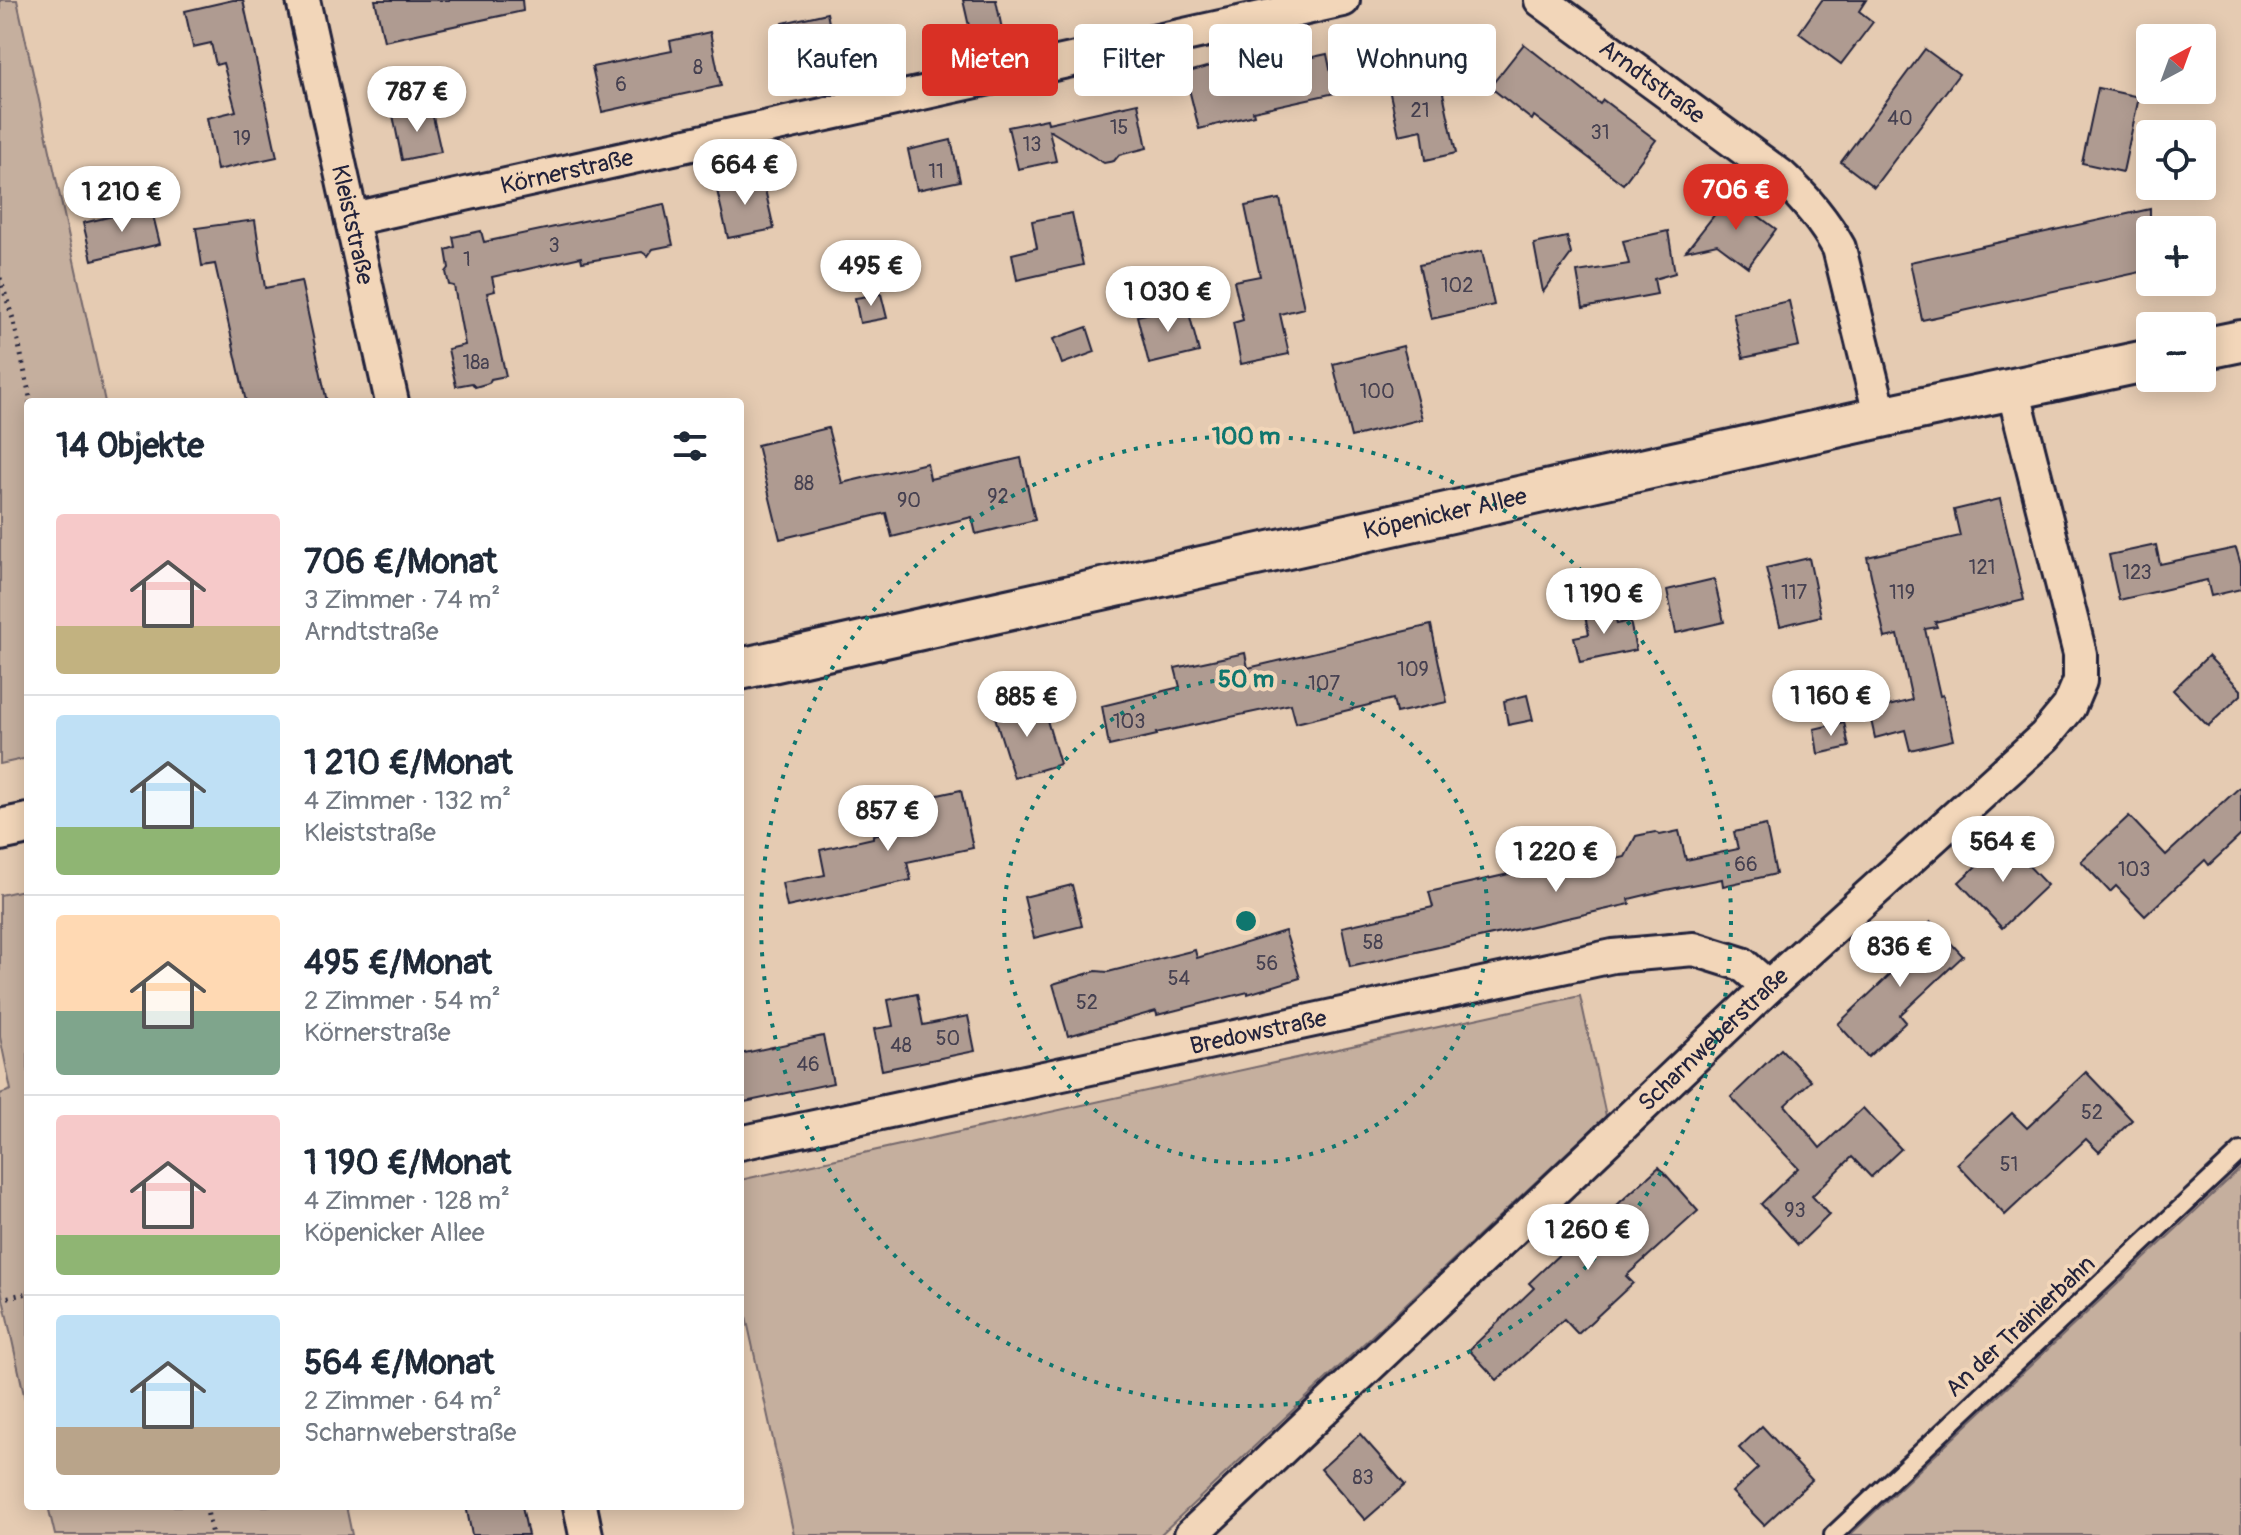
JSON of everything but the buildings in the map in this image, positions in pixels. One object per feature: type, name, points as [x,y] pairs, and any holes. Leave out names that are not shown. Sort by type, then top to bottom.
[{"type":"street","name":"Kleiststraße","points":[[303,0],[391,398]]},
{"type":"street","name":"Körnerstraße","points":[[352,219],[1343,0]]},
{"type":"street","name":"Arndtstraße","points":[[1541,0],[1781,176],[1811,205],[1839,248],[1881,418]]},
{"type":"street","points":[[2216,346],[2241,341]]},
{"type":"street","name":"Köpenicker Allee","points":[[744,668],[2136,363]]},
{"type":"street","name":"Scharnweberstraße","points":[[1191,1535],[1768,987],[2045,736],[2069,707],[2080,681],[2080,654],[2013,389]]},
{"type":"street","points":[[0,830],[24,825]]},
{"type":"street","name":"Bredowstraße","points":[[744,1142],[1613,956],[1694,949],[1742,964],[1768,987]]},
{"type":"street","points":[[581,1510],[586,1535]]},
{"type":"lane","name":"An der Trainierbahn","points":[[1833,1535],[2241,1151]]},
{"type":"path","points":[[0,278],[14,322],[30,398]]},
{"type":"path","points":[[0,1299],[24,1294]]},
{"type":"path","points":[[207,1510],[212,1535]]},
{"type":"shaded area","points":[[0,0],[17,0],[104,398],[24,398],[24,759],[0,764]]},
{"type":"shaded area","points":[[24,890],[24,1395],[0,1285],[0,1094],[11,1090],[0,1037],[0,895]]},
{"type":"shaded area","points":[[1580,996],[1606,1116],[1160,1535],[794,1535],[744,1307],[744,1179]]},
{"type":"shaded area","points":[[2241,1168],[2241,1535],[1850,1535]]},
{"type":"shaded area","points":[[49,1510],[347,1510],[352,1535],[55,1535]]}]
